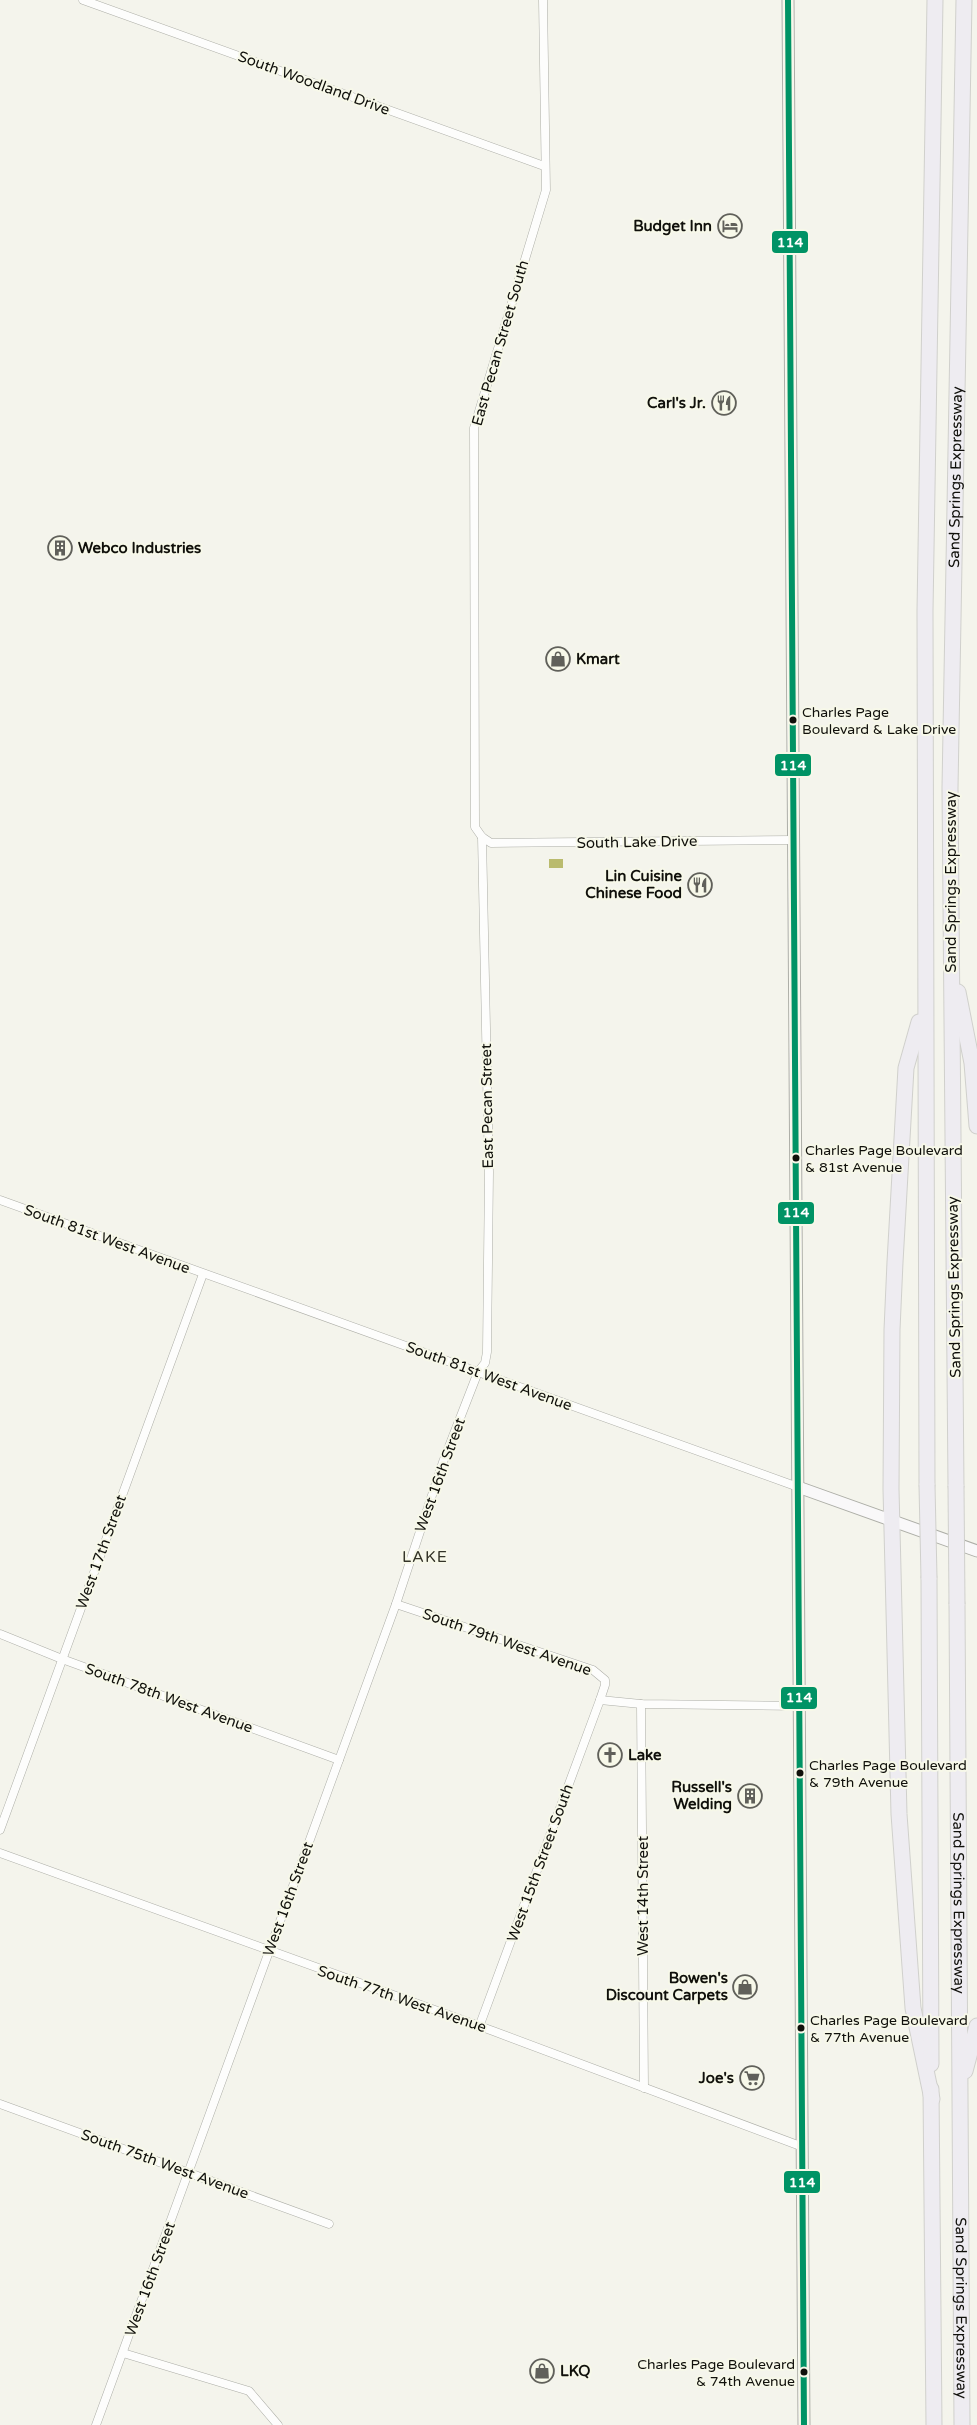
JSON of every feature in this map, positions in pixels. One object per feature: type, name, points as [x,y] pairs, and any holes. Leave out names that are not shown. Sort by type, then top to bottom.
[{"type":"highway","name":"Sand Springs Expressway","points":[[934,2425],[924,1004],[924,611],[935,0]]},
{"type":"highway","name":"Sand Springs Expressway","points":[[962,2425],[950,788],[964,0]]},
{"type":"highway","points":[[951,957],[972,1063],[977,1126]]},
{"type":"highway","points":[[924,1004],[906,1068],[892,1330],[893,1520],[899,1814],[913,2008],[932,2099]]},
{"type":"highway","points":[[960,2090],[977,2026]]},
{"type":"main road","points":[[788,0],[804,2147],[804,2425]]},
{"type":"main road","name":"South 81st West Avenue","points":[[798,1488],[977,1551]]},
{"type":"street","name":"South Woodland Drive","points":[[83,0],[544,166]]},
{"type":"street","name":"East Pecan Street South","points":[[482,837],[475,827],[474,428],[546,190],[544,166],[543,0]]},
{"type":"street","name":"South Lake Drive","points":[[482,837],[491,843],[794,840]]},
{"type":"street","name":"East Pecan Street","points":[[478,1372],[485,1363],[487,1352],[488,1191],[482,837]]},
{"type":"street","name":"South 81st West Avenue","points":[[0,1200],[798,1488]]},
{"type":"street","name":"West 17th Street","points":[[0,1830],[203,1274]]},
{"type":"street","name":"West 16th Street","points":[[96,2425],[396,1604],[444,1462],[478,1372]]},
{"type":"street","name":"South 79th West Avenue","points":[[396,1604],[593,1670],[605,1680],[600,1700]]},
{"type":"street","name":"South 78th West Avenue","points":[[0,1634],[62,1659],[338,1760]]},
{"type":"street","points":[[600,1700],[641,1704],[800,1706]]},
{"type":"street","name":"West 15th Street South","points":[[479,2027],[600,1700]]},
{"type":"street","name":"West 14th Street","points":[[641,1704],[644,2088]]},
{"type":"street","name":"South 77th West Avenue","points":[[0,1853],[804,2147]]},
{"type":"street","name":"South 75th West Avenue","points":[[0,2104],[330,2224]]},
{"type":"street","points":[[123,2353],[249,2391],[278,2425]]},
{"type":"shaded area","points":[[549,859],[563,859],[563,868],[549,868]]},
{"type":"transit line","name":"114","points":[[788,0],[804,2425]]},
{"type":"place","name":"Budget Inn","points":[[730,226]]},
{"type":"place","name":"Carl's Jr.","points":[[724,403]]},
{"type":"place","name":"Webco Industries","points":[[60,548]]},
{"type":"place","name":"Kmart","points":[[558,659]]},
{"type":"place","name":"Charles Page Boulevard & Lake Drive","points":[[793,720]]},
{"type":"place","name":"Lin Cuisine Chinese Food","points":[[700,885]]},
{"type":"place","name":"Charles Page Boulevard & 81st Avenue","points":[[796,1158]]},
{"type":"place","name":"Lake","points":[[610,1755]]},
{"type":"place","name":"Charles Page Boulevard & 79th Avenue","points":[[800,1773]]},
{"type":"place","name":"Russell's Welding","points":[[750,1796]]},
{"type":"place","name":"Bowen's Discount Carpets","points":[[745,1987]]},
{"type":"place","name":"Charles Page Boulevard & 77th Avenue","points":[[801,2028]]},
{"type":"place","name":"Joe's","points":[[752,2078]]},
{"type":"place","name":"LKQ","points":[[542,2371]]},
{"type":"place","name":"Charles Page Boulevard & 74th Avenue","points":[[804,2372]]},
{"type":"district","name":"LAKE","points":[[425,1556]]}]
